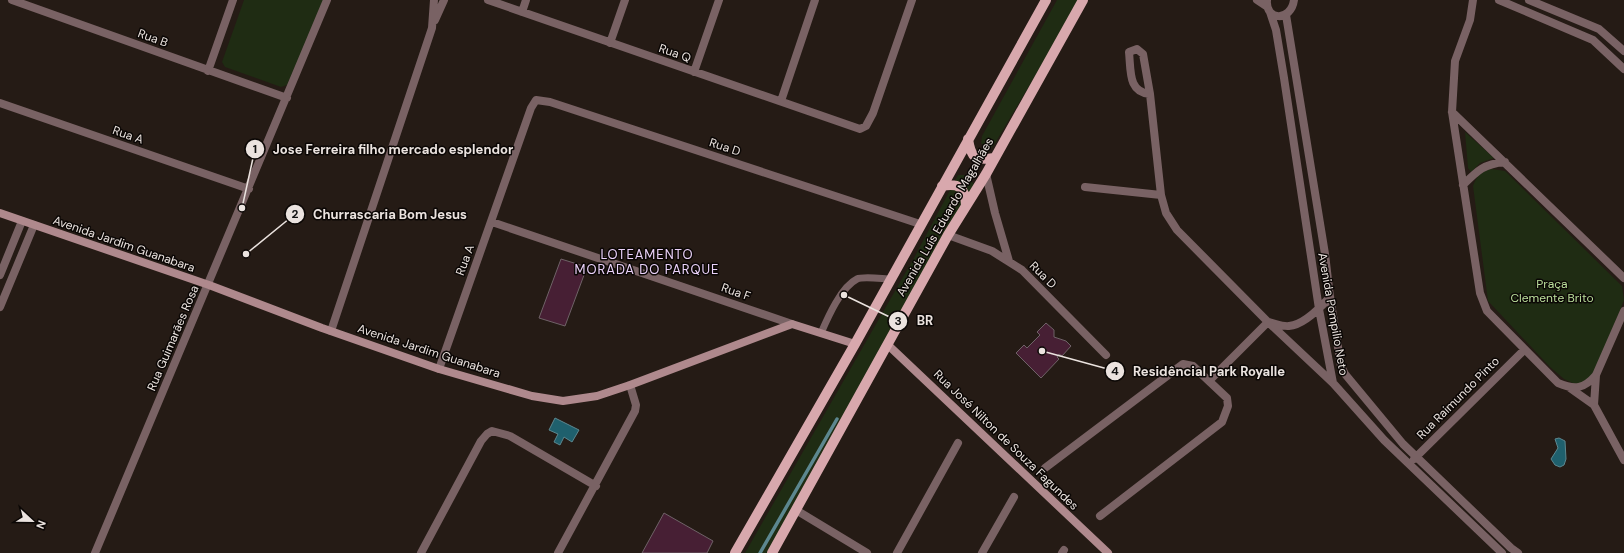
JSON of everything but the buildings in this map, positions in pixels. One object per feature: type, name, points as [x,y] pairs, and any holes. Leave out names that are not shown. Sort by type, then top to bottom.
[{"type":"main road","name":"Avenida Luís Eduardo Magalhães","points":[[735,553],[855,344],[920,224],[1046,0]]},
{"type":"main road","name":"Avenida Luís Eduardo Magalhães","points":[[772,553],[948,235],[986,174],[1083,0]]},
{"type":"main road","points":[[968,139],[970,152],[974,156],[984,160],[994,158]]},
{"type":"main road","points":[[942,186],[952,184],[962,189],[965,195],[966,205]]},
{"type":"street","name":"Rua B","points":[[12,0],[287,98]]},
{"type":"street","points":[[208,71],[233,0]]},
{"type":"street","name":"Rua Guimarães Rosa","points":[[95,553],[209,285],[327,0]]},
{"type":"street","points":[[432,28],[434,0]]},
{"type":"street","points":[[330,331],[432,28],[444,0]]},
{"type":"street","name":"Rua Q","points":[[488,0],[860,129],[866,126],[870,121],[912,0]]},
{"type":"street","points":[[522,12],[526,0]]},
{"type":"street","points":[[610,43],[625,0]]},
{"type":"street","points":[[694,72],[719,0]]},
{"type":"street","points":[[781,101],[815,0]]},
{"type":"street","points":[[1257,0],[1268,6],[1274,15],[1286,15],[1292,9],[1294,0]]},
{"type":"street","points":[[1473,0],[1470,20],[1455,61],[1452,112],[1480,294],[1487,311],[1524,350],[1558,383],[1570,388],[1594,405],[1624,460]]},
{"type":"street","points":[[1499,0],[1593,40],[1624,69]]},
{"type":"street","points":[[1529,0],[1599,29],[1624,51]]},
{"type":"street","name":"Avenida Pompilio Neto","points":[[1268,6],[1276,30],[1319,309],[1332,383],[1409,464],[1502,553]]},
{"type":"street","name":"Avenida Pompilio Neto","points":[[1286,15],[1325,254],[1341,366],[1345,374],[1403,444],[1518,553]]},
{"type":"street","points":[[1150,94],[1141,94],[1134,87],[1129,52],[1131,50],[1137,49],[1143,54],[1150,94],[1161,195],[1166,213],[1177,230],[1268,322],[1332,383]]},
{"type":"street","name":"Rua D","points":[[529,113],[532,104],[536,100],[541,99],[920,224]]},
{"type":"street","name":"Rua A","points":[[0,103],[249,189]]},
{"type":"street","points":[[1452,112],[1624,278]]},
{"type":"street","name":"Rua A","points":[[439,369],[492,222],[529,113]]},
{"type":"street","points":[[1463,185],[1480,169],[1489,163],[1505,162]]},
{"type":"street","points":[[986,174],[995,213],[1009,260]]},
{"type":"street","points":[[1085,187],[1161,195]]},
{"type":"street","name":"Avenida Jardim Guanabara","points":[[0,213],[209,285],[330,331],[439,369],[532,396],[562,401],[597,396],[630,385],[792,324]]},
{"type":"street","points":[[0,275],[22,221]]},
{"type":"street","name":"Rua F","points":[[492,222],[792,324]]},
{"type":"street","points":[[0,307],[34,225]]},
{"type":"street","name":"Rua D","points":[[948,235],[992,251],[1009,260],[1022,270],[1106,355]]},
{"type":"street","points":[[1268,322],[1289,326],[1295,324],[1319,309],[1330,297]]},
{"type":"street","points":[[1570,388],[1589,383],[1596,375],[1624,311]]},
{"type":"street","points":[[1209,381],[1268,322]]},
{"type":"street","points":[[792,324],[855,344]]},
{"type":"street","name":"Rua José Nilton de Souza Fagundes","points":[[888,344],[1108,553]]},
{"type":"street","name":"Rua Raimundo Pinto","points":[[1409,464],[1524,350]]},
{"type":"street","points":[[1045,468],[1182,364],[1193,366],[1227,398],[1228,406],[1222,422],[1100,516]]},
{"type":"street","points":[[1594,405],[1596,375]]},
{"type":"street","points":[[558,553],[596,486],[635,411],[636,405],[630,385]]},
{"type":"street","points":[[422,553],[481,442],[487,434],[492,431],[510,436],[596,486]]},
{"type":"street","points":[[897,553],[958,444]]},
{"type":"street","points":[[982,553],[1014,497]]},
{"type":"street","points":[[796,510],[867,553]]},
{"type":"lane","points":[[821,333],[834,306],[847,286],[858,278],[891,279]]},
{"type":"green space","points":[[244,0],[325,0],[287,85],[281,87],[225,67],[222,62]]},
{"type":"green space","points":[[1057,0],[1080,0],[994,145],[990,149],[986,149],[981,143],[982,136]]},
{"type":"green space","points":[[1465,132],[1494,158],[1480,163],[1471,172],[1468,168]]},
{"type":"green space","name":"Praça Clemente Brito","points":[[1492,169],[1505,171],[1622,286],[1624,300],[1621,308],[1593,376],[1583,383],[1575,384],[1564,379],[1550,367],[1488,301],[1473,186],[1480,174]]},
{"type":"green space","points":[[958,175],[965,175],[975,185],[769,553],[745,553],[915,256]]},
{"type":"water","points":[[555,418],[579,430],[572,442],[564,437],[560,445],[554,442],[558,434],[549,430]]},
{"type":"water","points":[[1559,438],[1565,441],[1566,459],[1564,465],[1560,467],[1555,465],[1551,459],[1558,448],[1555,439]]},
{"type":"waterway","points":[[760,553],[837,419]]},
{"type":"place","name":"Jose Ferreira filho mercado esplendor","points":[[242,208]]},
{"type":"place","name":"Churrascaria Bom Jesus","points":[[246,254]]},
{"type":"place","name":"BR","points":[[844,295]]},
{"type":"place","name":"Residêncial Park Royalle","points":[[1042,351]]},
{"type":"district","name":"LOTEAMENTO MORADA DO PARQUE","points":[[647,262]]}]
